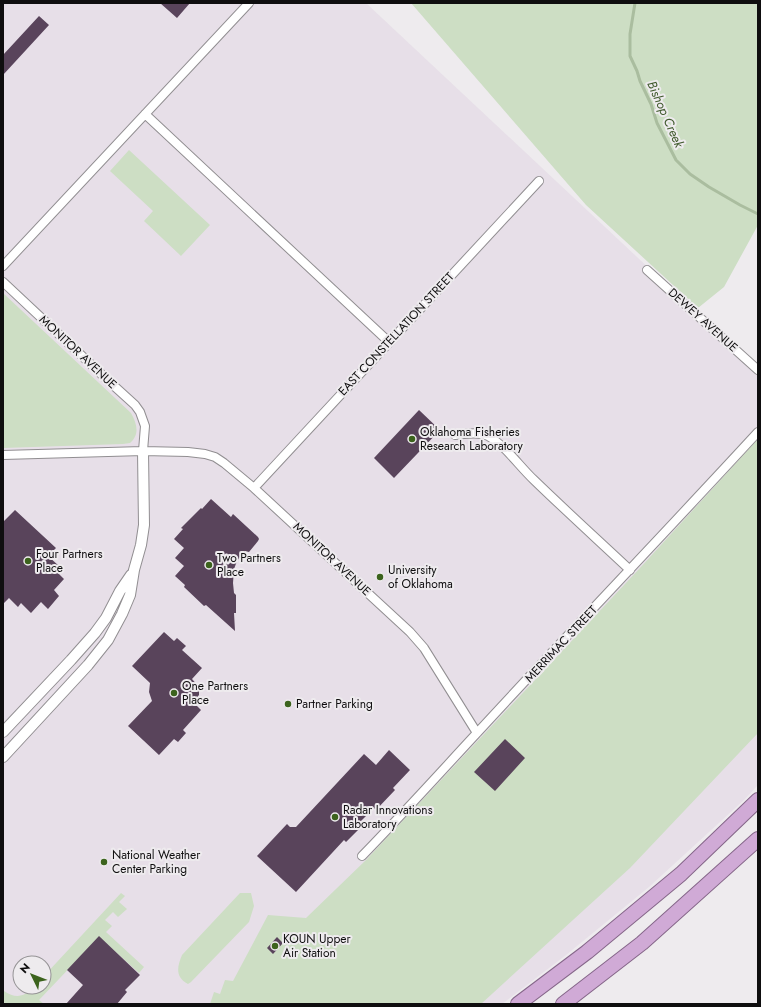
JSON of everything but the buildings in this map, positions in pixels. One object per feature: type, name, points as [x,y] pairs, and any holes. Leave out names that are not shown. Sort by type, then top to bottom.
[{"type":"highway","points":[[518,1004],[587,952],[681,874],[758,800]]},
{"type":"highway","points":[[564,1004],[642,943],[758,839]]},
{"type":"street","points":[[3,266],[249,3]]},
{"type":"street","points":[[145,114],[389,342]]},
{"type":"street","name":"EAST CONSTELLATION STREET","points":[[254,488],[539,181]]},
{"type":"street","name":"DEWEY AVENUE","points":[[648,270],[758,370]]},
{"type":"street","name":"MONITOR AVENUE","points":[[3,282],[135,405],[140,412],[145,426],[143,451]]},
{"type":"street","name":"MERRIMAC STREET","points":[[362,856],[758,432]]},
{"type":"street","points":[[455,435],[481,434],[487,435],[495,441],[507,451],[533,479],[630,570]]},
{"type":"street","points":[[3,757],[74,682],[108,640],[122,614],[130,595],[144,524],[143,451]]},
{"type":"street","name":"MONITOR AVENUE","points":[[3,455],[143,451],[188,452],[215,457],[235,471],[254,488],[413,635],[424,648],[476,733]]},
{"type":"street","points":[[3,732],[95,633],[110,612],[120,591],[134,570]]},
{"type":"shaded area","name":"University of Oklahoma","points":[[3,3],[366,3],[669,287],[758,368],[758,785],[744,800],[649,887],[566,955],[502,1004],[3,1004]]},
{"type":"green space","points":[[411,3],[758,3],[758,225],[724,287],[698,308],[586,205]]},
{"type":"green space","points":[[129,150],[210,225],[181,256],[144,221],[153,211],[110,171]]},
{"type":"green space","points":[[3,293],[131,413],[135,421],[136,432],[130,443],[3,448]]},
{"type":"green space","points":[[758,439],[758,733],[630,868],[481,1004],[210,1004],[214,992],[220,994],[225,980],[233,981],[268,915],[306,918],[366,860],[639,569]]},
{"type":"green space","points":[[121,893],[125,896],[119,902],[127,909],[118,917],[113,912],[105,920],[112,926],[106,932],[144,967],[139,973],[99,937],[52,986],[52,967]]},
{"type":"green space","points":[[240,893],[251,893],[254,906],[249,922],[188,984],[181,978],[178,971],[182,955]]},
{"type":"green space","points":[[4,991],[8,994],[20,996],[44,995],[39,1000],[44,1004],[3,1004]]},
{"type":"waterway","name":"Bishop Creek","points":[[635,3],[630,34],[630,56],[651,104],[657,123],[676,160],[690,174],[709,187],[758,214]]},
{"type":"place","name":"Oklahoma Fisheries Research Laboratory","points":[[412,439]]},
{"type":"place","name":"Four Partners Place","points":[[28,561]]},
{"type":"place","name":"Two Partners Place","points":[[209,565]]},
{"type":"place","name":"University of Oklahoma","points":[[380,577]]},
{"type":"place","name":"One Partners Place","points":[[174,693]]},
{"type":"place","name":"Partner Parking","points":[[288,704]]},
{"type":"place","name":"Radar Innovations Laboratory","points":[[335,817]]},
{"type":"place","name":"National Weather Center Parking","points":[[104,862]]},
{"type":"place","name":"KOUN Upper Air Station","points":[[275,946]]}]
